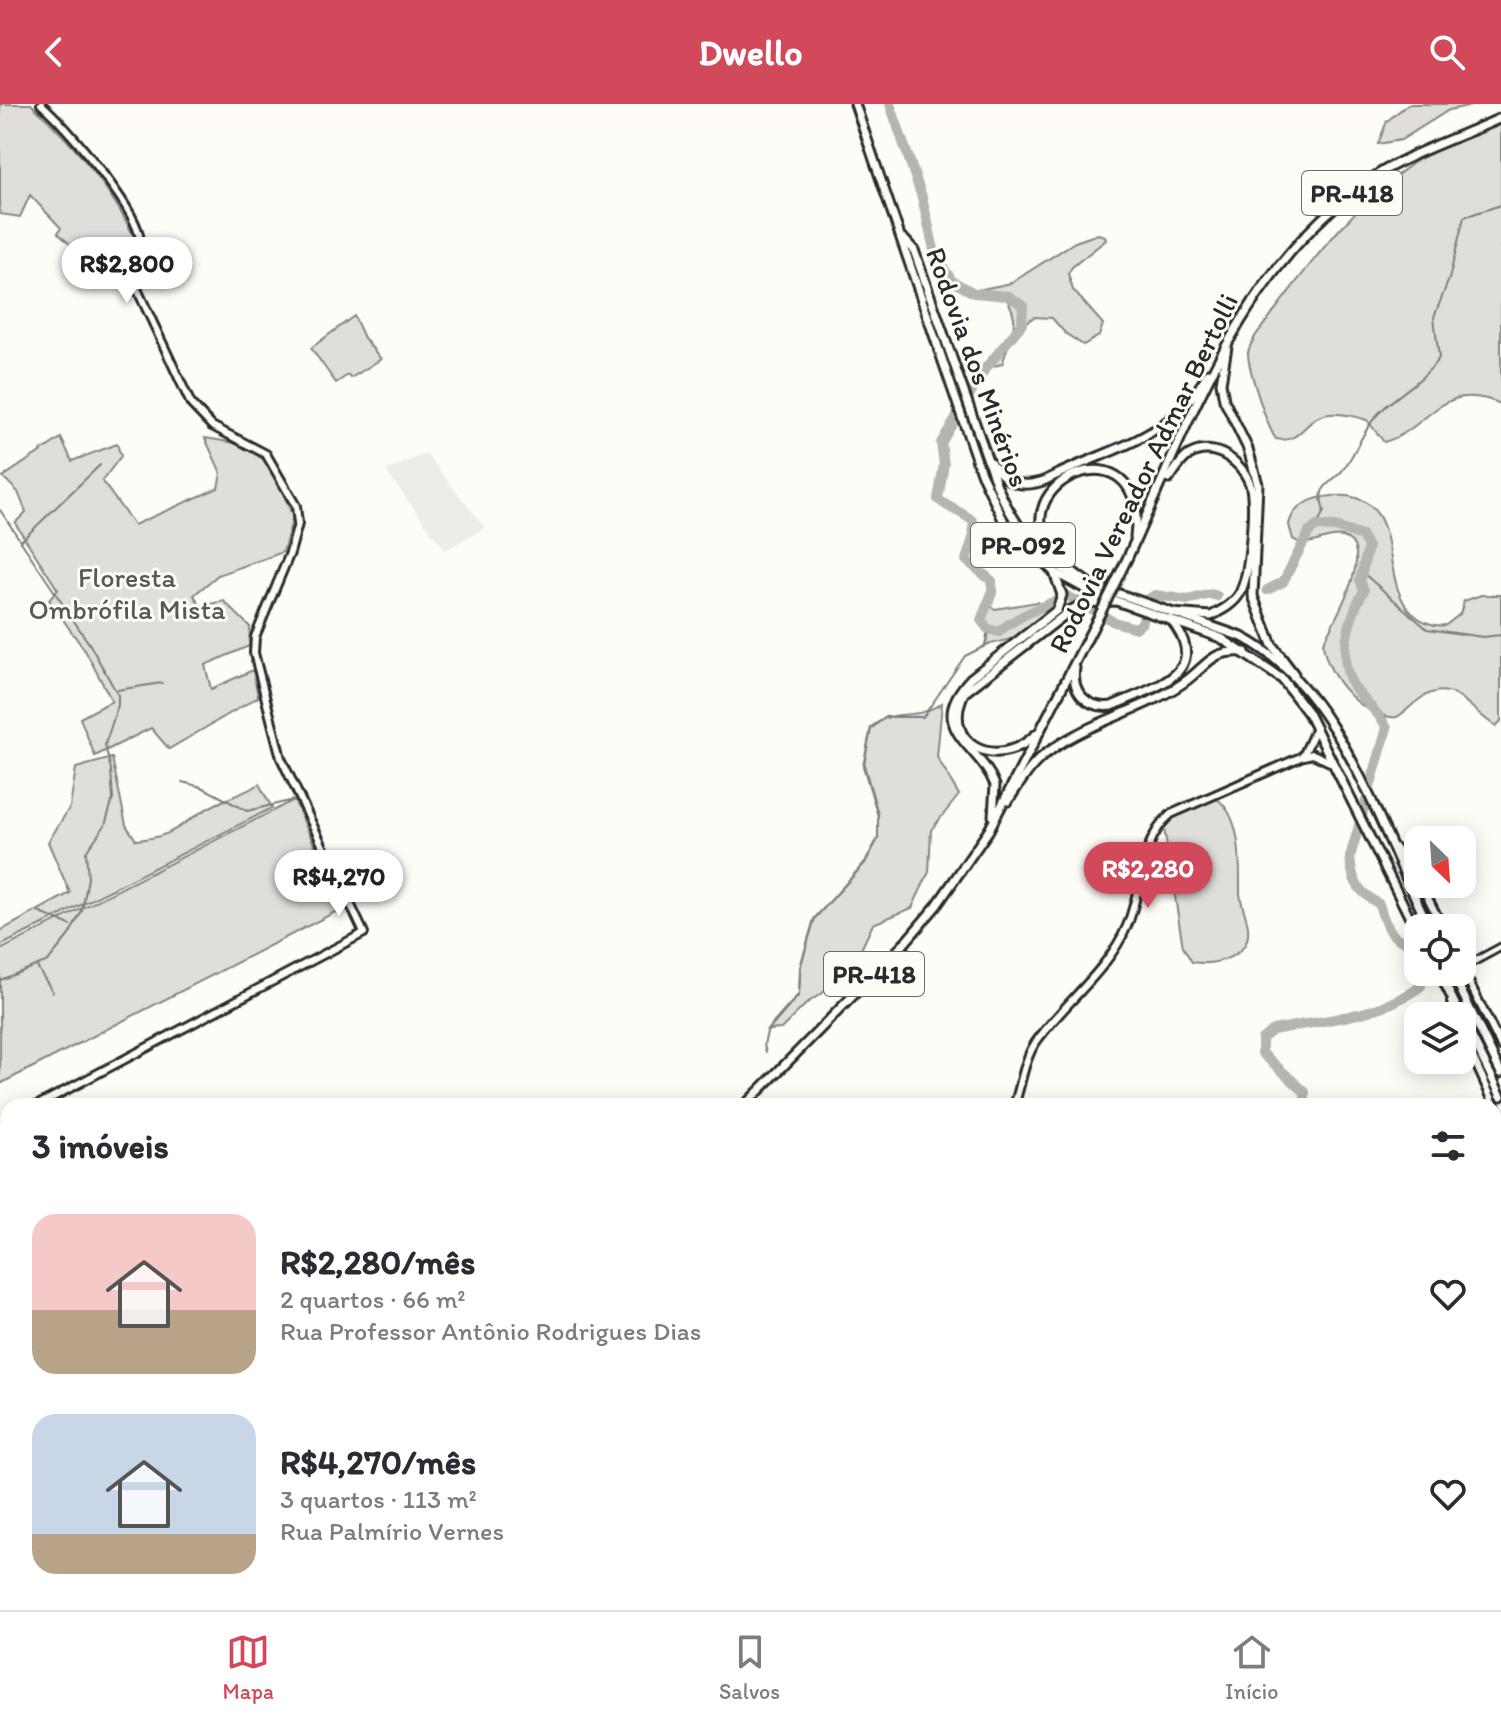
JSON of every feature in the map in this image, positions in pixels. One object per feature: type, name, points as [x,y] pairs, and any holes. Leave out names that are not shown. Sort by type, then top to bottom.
[{"type":"main road","points":[[41,104],[68,130],[135,223],[140,242],[138,291],[191,404],[212,426],[266,454],[294,498],[298,513],[295,535],[255,637],[254,653],[276,744],[364,933],[51,1098]]},
{"type":"main road","name":"Rodovia dos Minérios","points":[[855,104],[903,237],[905,255],[981,473],[1006,526],[1054,572],[1116,601],[1139,604]]},
{"type":"main road","name":"Rodovia Vereador Admar Bertolli","points":[[752,1098],[903,945],[937,905],[989,830],[1090,636],[1229,336],[1287,252],[1329,210],[1402,161],[1501,118]]},
{"type":"main road","name":"Rodovia dos Minérios","points":[[903,237],[914,250],[1007,510],[1031,544],[1068,574],[1169,615],[1242,637],[1263,648],[1294,674],[1318,701],[1423,914]]},
{"type":"main road","points":[[989,461],[1010,482],[1032,485],[1153,433],[1187,407],[1229,336]]},
{"type":"main road","points":[[1229,336],[1221,383],[1224,400],[1248,449],[1258,484],[1253,596],[1272,645],[1294,674]]},
{"type":"main road","points":[[1158,494],[1181,462],[1201,451],[1219,452],[1235,461],[1251,488],[1245,582],[1238,596],[1211,616],[1169,615]]},
{"type":"main road","points":[[1088,583],[1055,557],[1048,544],[1043,528],[1044,511],[1055,485],[1066,476],[1085,470],[1114,475],[1128,487],[1137,509],[1134,544]]},
{"type":"main road","points":[[989,830],[995,785],[956,732],[954,704],[959,691],[971,678],[1057,610],[1062,595],[1054,572]]},
{"type":"main road","points":[[1039,731],[1015,751],[987,753],[977,748],[962,732],[958,706],[974,682],[1071,610],[1086,603],[1116,601]]},
{"type":"main road","points":[[1077,658],[1074,674],[1078,693],[1093,705],[1112,706],[1172,678],[1182,669],[1186,646],[1169,615]]},
{"type":"main road","name":"Rodovia dos Minérios","points":[[1169,615],[1245,652],[1282,679],[1316,728],[1408,914]]},
{"type":"main road","points":[[989,830],[1029,768],[1049,750],[1169,692],[1214,656],[1226,650],[1245,652]]},
{"type":"main road","points":[[1303,756],[1316,728]]},
{"type":"main road","points":[[1017,1098],[1034,1045],[1096,973],[1126,929],[1147,849],[1159,825],[1171,814],[1303,756],[1313,754],[1332,763]]},
{"type":"main road","points":[[1388,840],[1404,861]]},
{"type":"main road","points":[[1459,986],[1501,1073]]},
{"type":"main road","points":[[1471,986],[1501,1046]]},
{"type":"main road","points":[[1476,1047],[1501,1096]]},
{"type":"main road","points":[[1476,1064],[1491,1098]]},
{"type":"street","points":[[1476,960],[1501,947]]},
{"type":"shaded area","points":[[426,453],[485,528],[445,550],[386,471]]},
{"type":"green space","points":[[0,104],[31,104],[47,119],[103,185],[136,241],[77,251],[58,233],[61,228],[30,195],[20,217],[0,214]]},
{"type":"green space","points":[[1408,104],[1477,104],[1449,110],[1401,140],[1378,144],[1387,121]]},
{"type":"green space","points":[[1501,125],[1501,404],[1463,397],[1449,401],[1400,436],[1384,442],[1367,420],[1337,414],[1315,419],[1296,436],[1276,439],[1254,384],[1249,361],[1249,350],[1256,335],[1346,222],[1389,182],[1433,152]]},
{"type":"green space","points":[[1098,234],[1105,236],[1106,240],[1072,267],[1068,274],[1073,290],[1103,324],[1099,336],[1083,345],[1065,333],[1052,318],[1034,317],[1013,332],[1002,364],[991,367],[985,363],[1011,334],[1014,326],[1012,309],[1006,298],[968,292],[1011,283],[1075,242]]},
{"type":"green space","points":[[354,316],[364,338],[381,359],[351,378],[348,375],[336,383],[311,348]]},
{"type":"green space","name":"Floresta Ombrófila Mista","points":[[61,438],[72,461],[117,444],[121,456],[102,481],[134,525],[218,488],[221,473],[205,438],[236,443],[263,459],[279,483],[293,517],[283,552],[218,575],[194,595],[200,606],[224,601],[250,627],[249,646],[205,665],[211,689],[253,670],[258,697],[169,749],[151,728],[95,756],[80,718],[112,701],[86,652],[49,600],[58,590],[15,523],[26,512],[18,492],[3,477]]},
{"type":"green space","points":[[1347,496],[1365,502],[1377,513],[1384,528],[1402,599],[1420,619],[1446,625],[1460,614],[1464,601],[1481,595],[1501,595],[1501,721],[1496,726],[1462,699],[1444,691],[1423,697],[1397,717],[1384,716],[1359,703],[1338,681],[1325,655],[1323,643],[1350,587],[1355,570],[1353,544],[1338,536],[1300,543],[1293,539],[1289,525],[1297,509],[1311,500]]},
{"type":"green space","points":[[1037,602],[1045,609],[1037,625],[1021,635],[985,645],[990,630],[981,618],[985,603],[995,609]]},
{"type":"green space","points":[[942,703],[937,757],[959,795],[931,830],[929,872],[912,908],[873,924],[849,975],[807,1003],[781,1029],[767,1030],[799,994],[801,965],[815,918],[865,862],[878,838],[878,814],[864,765],[871,727],[889,717],[922,712]]},
{"type":"green space","points":[[112,758],[126,825],[136,840],[170,832],[214,805],[259,784],[272,808],[0,946],[0,931],[70,893],[48,842],[70,807],[76,768]]},
{"type":"green space","points":[[1216,798],[1231,816],[1238,841],[1240,896],[1248,928],[1247,938],[1238,953],[1221,961],[1192,962],[1183,947],[1164,828],[1176,815]]},
{"type":"green space","points":[[294,800],[343,908],[0,1084],[0,950]]},
{"type":"waterway","points":[[890,104],[922,197],[935,254],[952,281],[974,293],[1009,296],[1023,306],[1022,324],[985,369],[941,443],[944,464],[938,499],[973,521],[974,535],[966,560],[992,581],[992,593],[981,620],[988,629],[999,632],[1022,616],[1068,596],[1114,622],[1136,628],[1142,623],[1149,599],[1155,595],[1188,600],[1211,594],[1217,596]]},
{"type":"waterway","points":[[1317,526],[1324,511],[1321,496],[1324,488],[1347,464],[1373,419],[1425,375],[1439,358],[1434,317],[1449,279],[1464,217],[1501,205]]},
{"type":"waterway","points":[[20,542],[100,465]]},
{"type":"waterway","points":[[0,510],[90,645],[118,695],[118,705],[105,745],[113,799],[105,825],[86,852],[88,878],[82,911],[69,935],[48,961],[0,980]]},
{"type":"waterway","points":[[1267,590],[1283,582],[1309,532],[1317,526],[1335,527],[1362,536],[1368,547],[1360,580],[1364,590],[1350,624],[1346,662],[1353,685],[1387,728],[1350,857],[1357,885],[1379,904],[1388,928],[1404,941]]},
{"type":"waterway","points":[[1362,572],[1427,629],[1483,637],[1501,635]]},
{"type":"waterway","points":[[766,1052],[767,1032],[799,995],[800,967],[814,919],[865,863],[878,839],[878,816],[863,766],[871,729],[885,717],[923,717],[965,656],[985,646],[988,629]]},
{"type":"waterway","points":[[117,690],[162,683]]},
{"type":"waterway","points":[[182,782],[202,787],[247,811],[294,800]]},
{"type":"waterway","points":[[38,912],[70,925]]},
{"type":"waterway","points":[[37,967],[53,992]]},
{"type":"waterway","points":[[1305,1098],[1305,1092],[1262,1053],[1262,1039],[1273,1030],[1350,1016],[1388,1005],[1421,986]]}]
